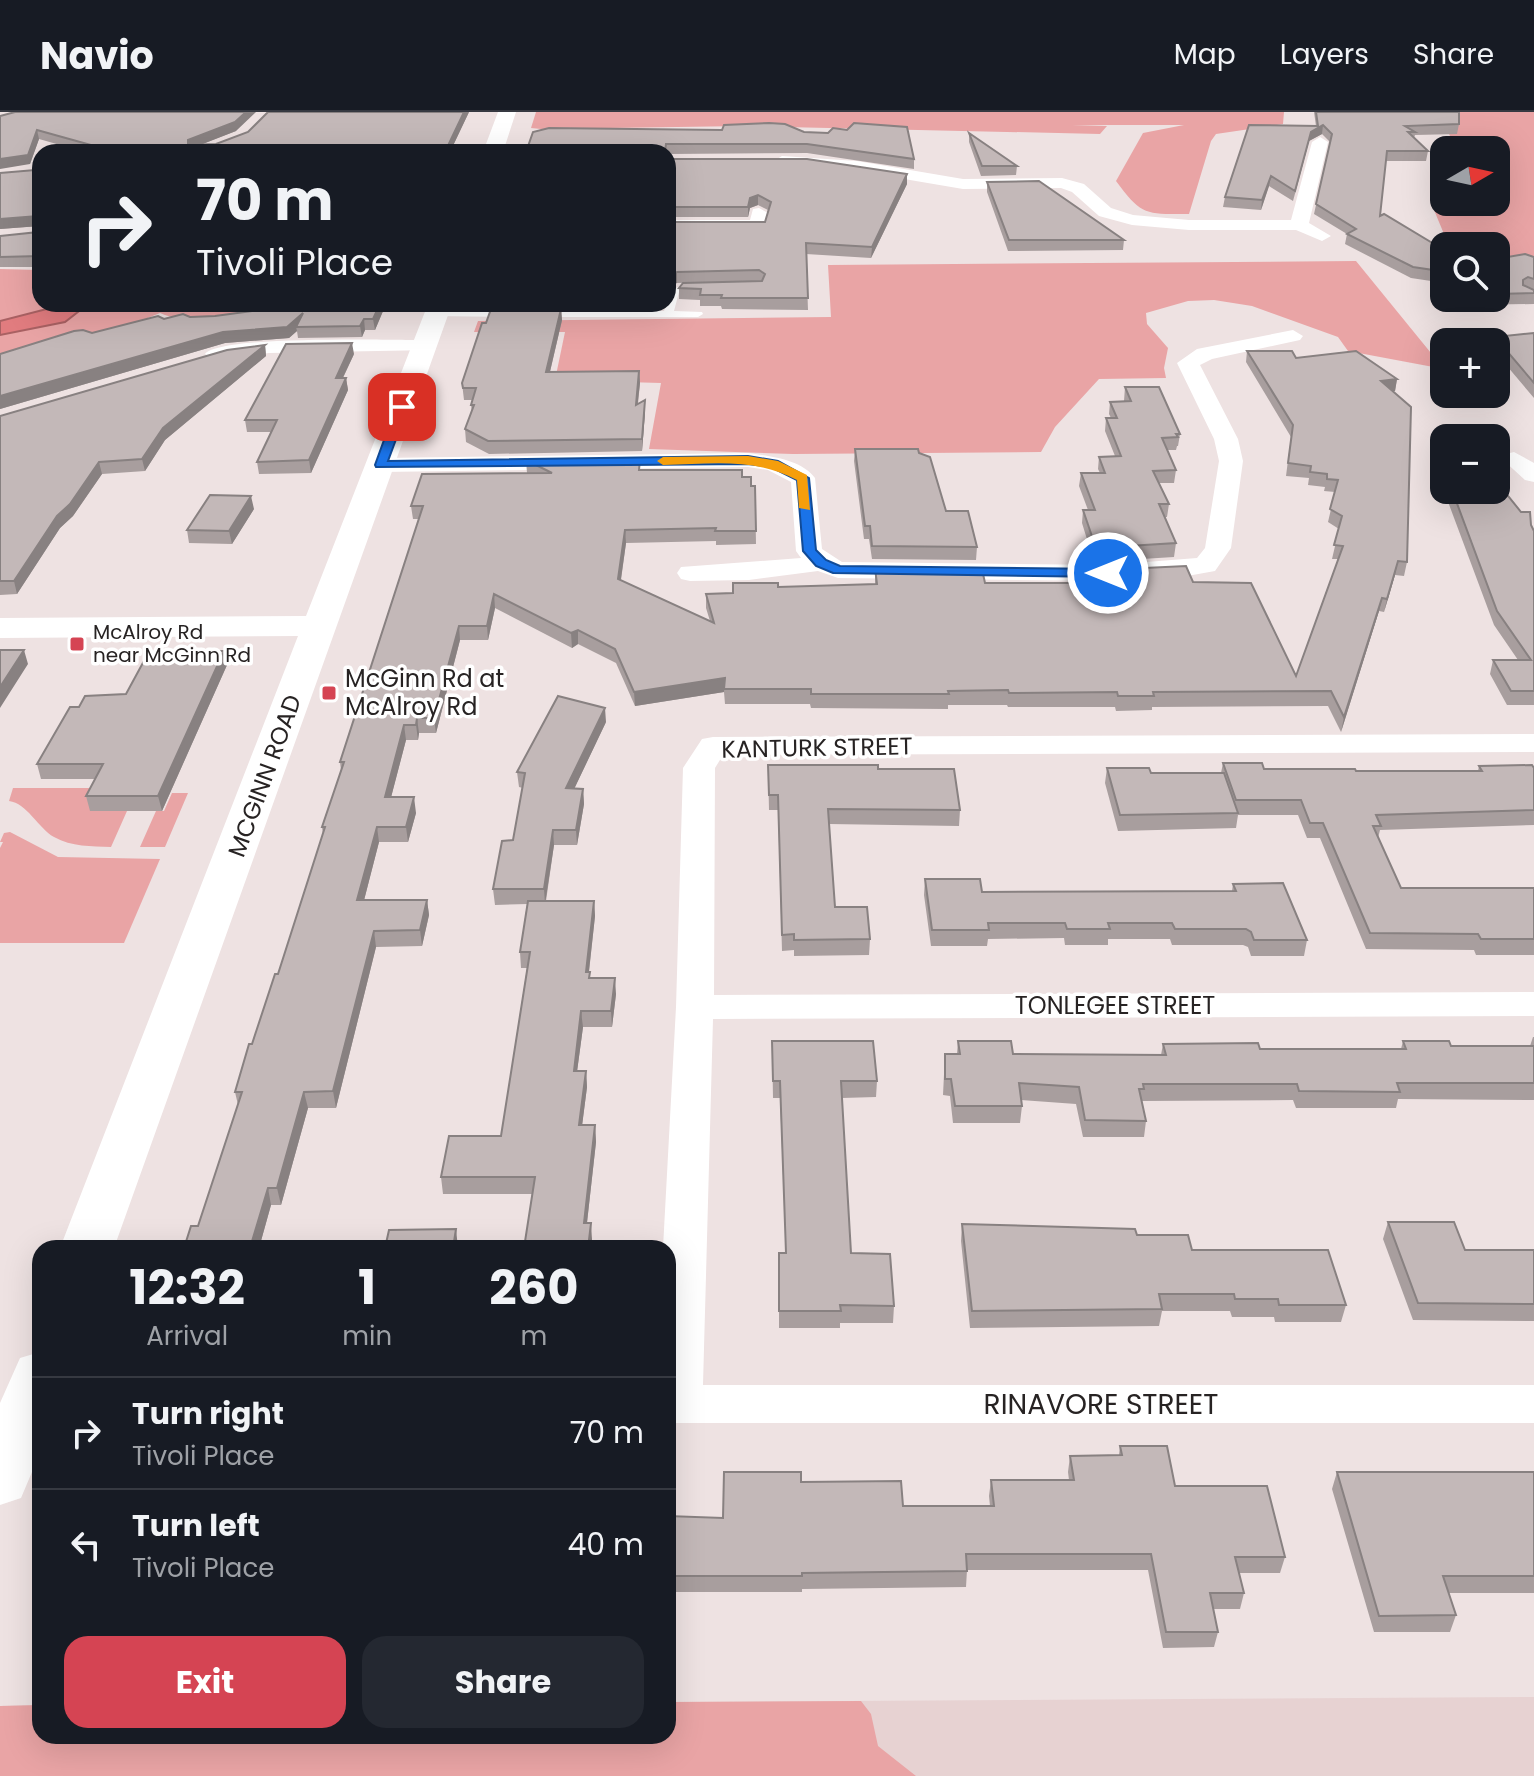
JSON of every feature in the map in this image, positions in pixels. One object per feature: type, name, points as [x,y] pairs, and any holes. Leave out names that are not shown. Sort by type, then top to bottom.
[{"type":"street","points":[[496,144],[507,112]]},
{"type":"street","points":[[1299,225],[1320,142]]},
{"type":"street","points":[[758,161],[845,164],[963,184],[1062,183],[1078,188],[1105,212],[1132,220],[1170,224],[1299,225],[1322,236]]},
{"type":"street","points":[[1062,183],[1075,170]]},
{"type":"street","points":[[676,225],[759,225]]},
{"type":"street","name":"MCGINN ROAD","points":[[90,1240],[437,312]]},
{"type":"street","points":[[381,465],[748,460],[774,464],[803,478],[809,551],[821,563],[838,570],[1108,573],[1176,570],[1206,565],[1218,548],[1231,461],[1226,439],[1188,363],[1205,354],[1293,336]]},
{"type":"street","points":[[191,361],[226,352],[269,347],[425,346]]},
{"type":"street","points":[[1514,459],[1534,475]]},
{"type":"street","points":[[690,573],[761,571],[821,563]]},
{"type":"street","points":[[0,628],[320,626]]},
{"type":"street","name":"KANTURK STREET","points":[[676,1366],[695,1007],[699,768],[713,746],[1534,743]]},
{"type":"street","name":"TONLEGEE STREET","points":[[695,1007],[1534,1004]]},
{"type":"street","name":"RINAVORE STREET","points":[[676,1404],[1534,1404]]},
{"type":"street","points":[[0,1480],[32,1405]]},
{"type":"lane","points":[[676,290],[716,287]]},
{"type":"lane","points":[[576,312],[698,314]]},
{"type":"shaded area","points":[[536,112],[1284,112],[1283,124],[1216,134],[1211,141],[1189,214],[1174,214],[1146,211],[1132,201],[1116,181],[1143,133],[1184,125],[1072,125],[1107,126],[1100,134],[745,126],[541,129],[531,128]]},
{"type":"shaded area","points":[[1438,112],[1534,112],[1534,260],[1510,260],[1510,232],[1443,232],[1436,216],[1510,216],[1510,136],[1450,136]]},
{"type":"shaded area","points":[[1356,261],[1430,352],[1430,366],[1348,351],[1338,337],[1252,306],[1214,300],[1188,301],[1146,313],[1147,324],[1168,348],[1164,368],[1166,378],[1099,379],[1055,427],[1041,452],[793,454],[649,449],[661,383],[555,380],[565,332],[474,332],[478,321],[831,317],[828,265]]},
{"type":"shaded area","points":[[0,269],[32,270],[32,312],[249,312],[205,321],[160,313],[101,337],[0,354]]},
{"type":"shaded area","points":[[35,312],[78,312],[65,322],[0,335],[0,321]]},
{"type":"shaded area","points":[[13,788],[101,788],[127,811],[111,847],[75,844],[54,837],[21,806],[9,801]]},
{"type":"shaded area","points":[[172,793],[188,793],[165,847],[140,847],[156,811],[164,811]]},
{"type":"shaded area","points":[[10,832],[58,857],[160,859],[124,943],[0,943],[0,848],[3,842],[0,842],[4,833]]},
{"type":"shaded area","points":[[1534,1697],[1534,1776],[0,1776],[0,1706],[32,1705],[32,1744],[676,1744],[676,1702]]},
{"type":"shaded area","points":[[861,1701],[871,1714],[878,1746],[916,1776],[0,1776],[0,1706],[32,1705],[32,1744],[676,1744],[676,1702]]},
{"type":"building","points":[[15,112],[246,112],[235,122],[188,140],[188,144],[87,144],[37,130],[28,155],[0,159],[0,116]]},
{"type":"building","points":[[268,112],[464,112],[449,144],[216,144],[248,132]]},
{"type":"building","points":[[1316,112],[1459,112],[1459,124],[1405,126],[1415,132],[1408,132],[1428,151],[1387,151],[1380,216],[1384,214],[1430,242],[1430,270],[1413,267],[1347,234],[1356,229],[1316,204],[1332,134],[1323,125],[1311,132],[1295,191],[1271,176],[1262,200],[1225,197],[1249,125],[1318,126]]},
{"type":"building","points":[[854,123],[907,127],[914,159],[807,144],[529,144],[533,132],[549,128],[722,130],[724,125],[785,124],[804,132],[828,133],[833,128],[847,130]]},
{"type":"building","points":[[969,133],[1017,166],[982,166]]},
{"type":"building","points":[[676,159],[807,159],[907,174],[872,247],[806,243],[808,298],[721,298],[722,295],[700,295],[701,289],[679,288],[683,283],[762,281],[765,274],[759,270],[676,273],[676,222],[765,222],[771,202],[758,195],[750,198],[748,207],[676,207]]},
{"type":"building","points":[[32,170],[32,216],[0,219],[0,173]]},
{"type":"building","points":[[1039,181],[1124,240],[1009,240],[987,182]]},
{"type":"building","points":[[32,233],[32,256],[0,257],[0,236]]},
{"type":"building","points":[[1525,254],[1534,257],[1534,279],[1528,277],[1523,280],[1523,285],[1534,290],[1534,293],[1510,294],[1510,257]]},
{"type":"building","points":[[245,312],[376,312],[373,319],[364,319],[360,326],[296,327],[303,313],[287,327],[223,332],[0,396],[0,354],[74,331],[92,333],[158,316],[164,319],[183,314],[190,317]]},
{"type":"building","points":[[490,312],[560,312],[546,372],[639,371],[636,405],[645,400],[642,439],[488,441],[465,429],[474,405],[471,405],[476,388],[463,388],[462,383],[482,323],[486,323]]},
{"type":"building","points":[[1534,333],[1534,383],[1510,355],[1510,335]]},
{"type":"building","points":[[352,343],[336,378],[346,378],[309,460],[257,462],[277,420],[245,420],[286,344]]},
{"type":"building","points":[[265,345],[163,428],[142,459],[99,462],[70,504],[57,516],[14,581],[0,581],[0,416],[227,350]]},
{"type":"building","points":[[1247,351],[1292,351],[1296,358],[1356,351],[1397,379],[1381,381],[1411,407],[1407,562],[1398,561],[1387,599],[1382,598],[1344,717],[1331,691],[1153,692],[1154,696],[1118,696],[1117,692],[1009,693],[1008,690],[948,691],[949,694],[811,694],[811,689],[724,689],[725,678],[634,692],[615,649],[578,630],[571,633],[494,594],[487,626],[459,626],[434,718],[417,718],[416,725],[404,725],[385,797],[414,797],[406,827],[377,827],[357,900],[427,900],[420,930],[374,931],[333,1091],[304,1092],[277,1188],[268,1188],[252,1240],[187,1240],[191,1226],[198,1226],[242,1092],[235,1092],[249,1044],[252,1044],[275,974],[278,974],[325,827],[322,827],[344,762],[340,762],[423,506],[411,506],[422,474],[552,473],[526,460],[640,459],[639,470],[742,470],[742,477],[751,477],[751,486],[755,486],[756,531],[715,531],[716,528],[625,530],[618,579],[714,623],[706,594],[733,593],[733,583],[778,583],[778,587],[877,584],[875,568],[982,569],[985,583],[1108,583],[1103,570],[1186,566],[1193,582],[1251,583],[1296,676],[1343,546],[1334,545],[1342,516],[1330,509],[1338,480],[1327,479],[1327,474],[1310,472],[1311,466],[1288,463],[1293,425]]},
{"type":"building","points":[[1125,387],[1159,387],[1180,434],[1176,434],[1178,437],[1162,438],[1176,470],[1153,471],[1169,504],[1159,504],[1176,543],[1096,548],[1083,510],[1095,510],[1081,473],[1105,473],[1099,457],[1121,456],[1106,418],[1117,418],[1110,402],[1131,401]]},
{"type":"building","points":[[855,449],[918,449],[919,453],[930,457],[946,511],[968,511],[977,547],[872,546],[870,526],[865,526]]},
{"type":"building","points":[[210,495],[251,496],[229,531],[187,530]]},
{"type":"building","points":[[1510,498],[1521,512],[1530,512],[1534,531],[1534,691],[1511,691],[1493,660],[1531,660],[1497,611],[1457,504],[1510,504]]},
{"type":"building","points":[[0,650],[24,650],[0,687]]},
{"type":"building","points":[[166,651],[224,651],[158,796],[86,796],[103,764],[37,764],[70,707],[79,707],[85,696],[126,694],[145,659],[161,659]]},
{"type":"building","points":[[558,696],[605,708],[566,788],[583,789],[576,830],[553,830],[544,889],[493,889],[502,841],[513,840],[525,773],[517,772]]},
{"type":"building","points":[[1223,763],[1262,763],[1264,769],[1356,771],[1482,771],[1479,766],[1532,765],[1534,810],[1376,815],[1381,826],[1373,826],[1401,888],[1534,888],[1534,939],[1481,939],[1478,934],[1370,933],[1323,823],[1310,823],[1301,800],[1236,800]]},
{"type":"building","points":[[768,765],[954,769],[960,810],[828,809],[835,907],[867,907],[870,939],[794,940],[794,934],[782,935],[778,795],[769,795]]},
{"type":"building","points":[[1107,768],[1149,768],[1151,773],[1224,773],[1238,813],[1120,815]]},
{"type":"building","points":[[925,879],[980,879],[982,892],[1236,891],[1233,884],[1283,883],[1307,940],[1254,940],[1246,929],[1175,929],[1172,923],[1108,923],[1110,929],[1067,929],[1065,923],[988,923],[989,930],[932,930]]},
{"type":"building","points":[[528,901],[594,901],[586,972],[590,972],[589,978],[615,978],[611,1011],[581,1011],[574,1071],[586,1071],[579,1125],[595,1125],[584,1223],[591,1223],[589,1240],[525,1240],[535,1177],[441,1177],[449,1136],[501,1136],[530,952],[520,952]]},
{"type":"building","points":[[772,1041],[873,1041],[877,1081],[841,1081],[851,1253],[890,1254],[894,1306],[840,1305],[841,1311],[779,1311],[779,1253],[786,1253],[780,1081],[773,1081]]},
{"type":"building","points":[[958,1041],[1011,1041],[1013,1054],[1166,1055],[1163,1044],[1258,1043],[1260,1049],[1406,1049],[1403,1041],[1449,1041],[1451,1046],[1534,1046],[1534,1083],[1397,1083],[1400,1092],[1299,1091],[1297,1084],[1143,1084],[1144,1089],[1139,1089],[1146,1121],[1085,1120],[1079,1087],[1019,1083],[1022,1106],[955,1106],[951,1079],[945,1079],[945,1054],[960,1054]]},
{"type":"building","points":[[1388,1222],[1454,1222],[1465,1250],[1534,1250],[1534,1304],[1418,1303]]},
{"type":"building","points":[[962,1224],[1135,1229],[1137,1235],[1188,1235],[1192,1250],[1328,1250],[1346,1305],[1279,1305],[1278,1299],[1235,1299],[1234,1294],[1159,1294],[1162,1309],[972,1311]]},
{"type":"building","points":[[456,1229],[454,1240],[387,1240],[389,1230]]},
{"type":"building","points":[[1120,1446],[1167,1446],[1175,1486],[1267,1486],[1285,1557],[1235,1557],[1244,1593],[1210,1593],[1218,1632],[1166,1632],[1151,1554],[966,1554],[967,1571],[676,1576],[676,1516],[723,1518],[724,1472],[801,1472],[801,1482],[901,1481],[903,1506],[994,1506],[991,1480],[1074,1480],[1070,1456],[1122,1455]]},
{"type":"building","points":[[1337,1472],[1534,1472],[1534,1576],[1443,1576],[1456,1615],[1379,1616]]},
{"type":"slow traffic","points":[[663,461],[748,460],[791,469],[803,478],[805,508]]},
{"type":"place","name":"McAlroy Rd near McGinn Rd","points":[[77,644]]},
{"type":"place","name":"McGinn Rd at McAlroy Rd","points":[[329,693]]},
{"type":"route","points":[[402,407],[381,465],[748,460],[791,469],[803,478],[809,551],[821,563],[838,570],[1108,573]]}]
